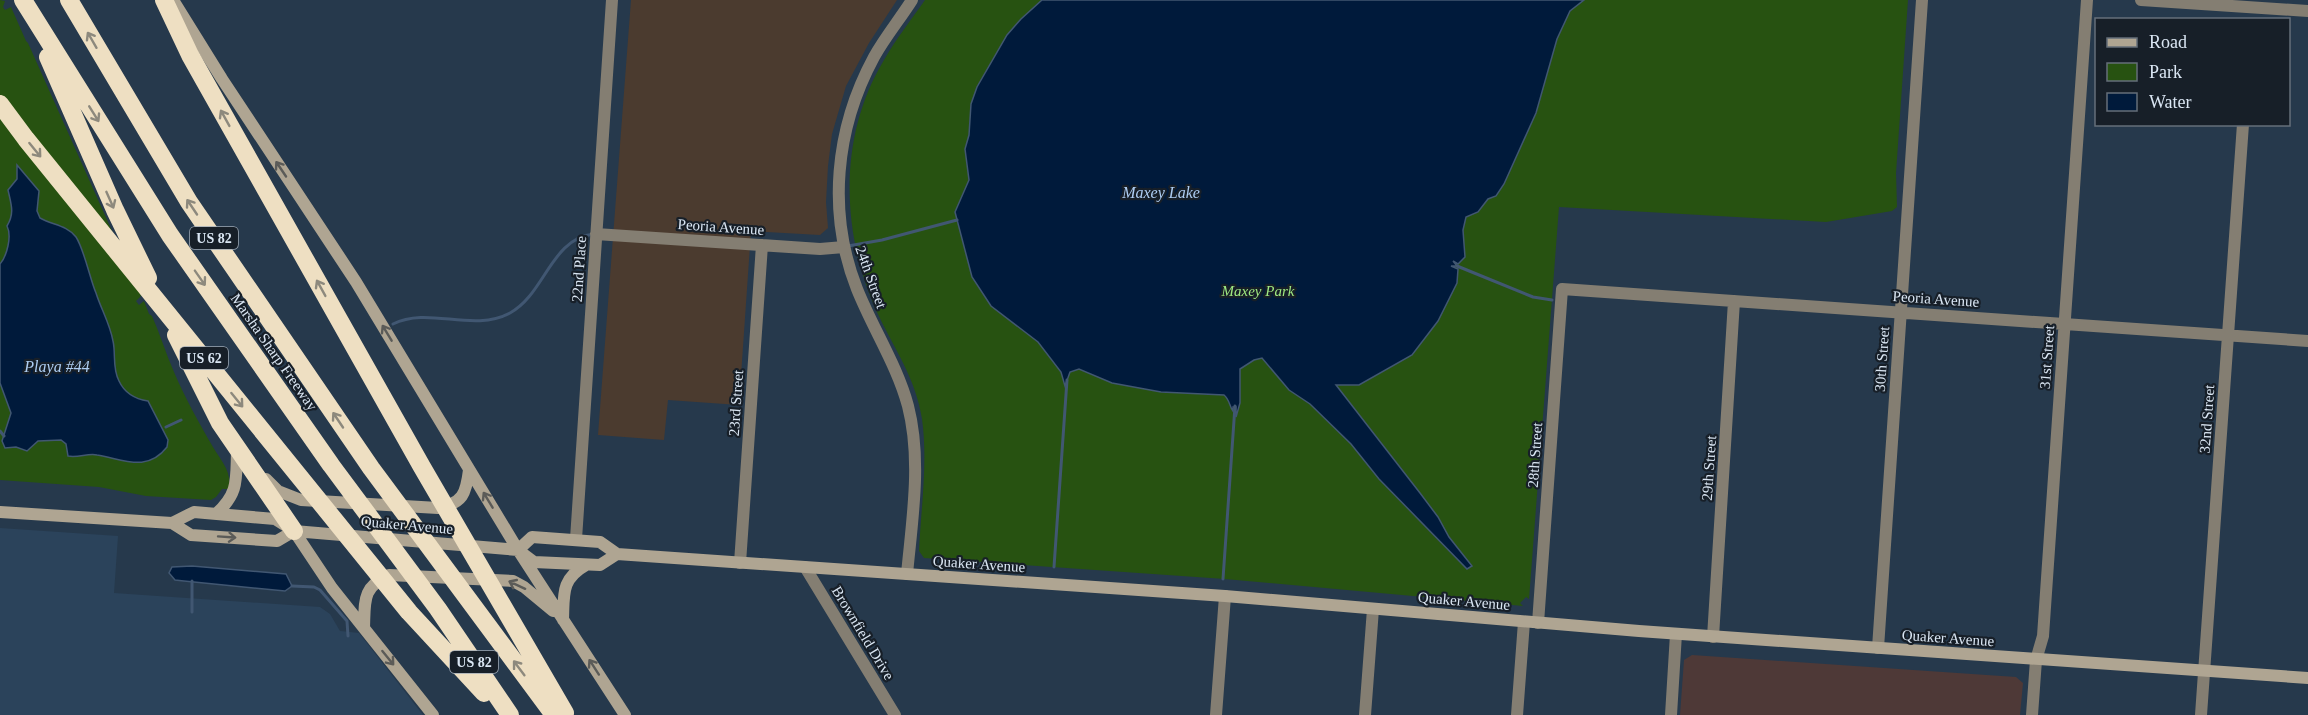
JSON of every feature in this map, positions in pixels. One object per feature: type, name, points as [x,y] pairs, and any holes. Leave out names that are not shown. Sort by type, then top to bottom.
[{"type":"highway","name":"Marsha Sharp Freeway","points":[[69,0],[189,202],[372,468],[554,715]]},
{"type":"highway","points":[[164,0],[195,66],[422,467],[566,715]]},
{"type":"highway","name":"Marsha Sharp Freeway","points":[[26,6],[170,235],[331,465],[438,609],[510,715]]},
{"type":"highway","points":[[26,6],[115,210],[203,392],[237,451],[294,531]]},
{"type":"highway","name":"US 62","points":[[0,104],[409,612],[504,715]]},
{"type":"main road","points":[[173,0],[222,80],[356,282],[518,550],[625,715]]},
{"type":"main road","points":[[237,451],[278,491],[301,500],[445,507],[453,505],[464,493],[469,470]]},
{"type":"main road","points":[[216,514],[229,502],[234,493],[237,451]]},
{"type":"main road","name":"Quaker Avenue","points":[[0,512],[172,523],[194,513],[274,519],[294,531],[518,550],[534,562],[600,565],[617,554]]},
{"type":"main road","name":"Quaker Avenue","points":[[172,523],[190,535],[277,541],[294,531]]},
{"type":"main road","points":[[294,531],[332,588],[434,715]]},
{"type":"main road","name":"Quaker Avenue","points":[[518,550],[532,537],[576,539],[600,542],[617,554],[1225,596],[1713,637],[2308,678]]},
{"type":"main road","points":[[563,620],[564,590],[567,582],[574,572],[586,565]]},
{"type":"main road","points":[[364,628],[365,598],[369,589],[377,580],[390,575],[513,581],[524,587],[563,620]]},
{"type":"street","name":"22nd Place","points":[[576,539],[612,0]]},
{"type":"street","name":"24th Street","points":[[908,574],[914,465],[910,418],[900,383],[861,300],[844,246],[840,225],[839,175],[844,135],[851,110],[875,55],[912,0]]},
{"type":"street","name":"30th Street","points":[[1878,648],[1922,0]]},
{"type":"street","name":"31st Street","points":[[2032,715],[2036,660],[2043,636],[2087,0]]},
{"type":"street","points":[[2141,0],[2308,11]]},
{"type":"street","name":"32nd Street","points":[[2201,715],[2243,126]]},
{"type":"street","name":"Peoria Avenue","points":[[596,234],[820,249],[844,246]]},
{"type":"street","name":"23rd Street","points":[[740,563],[762,245]]},
{"type":"street","name":"Peoria Avenue","points":[[1562,289],[2308,341]]},
{"type":"street","name":"28th Street","points":[[1538,623],[1562,289]]},
{"type":"street","name":"29th Street","points":[[1713,637],[1734,301]]},
{"type":"street","name":"Brownfield Drive","points":[[805,567],[895,715]]},
{"type":"street","points":[[1216,715],[1225,596]]},
{"type":"street","points":[[1365,715],[1373,609]]},
{"type":"street","points":[[1518,715],[1524,622]]},
{"type":"street","points":[[1671,715],[1676,634]]},
{"type":"shaded area","points":[[631,0],[897,0],[869,43],[846,86],[832,134],[826,202],[828,228],[820,235],[751,231],[739,405],[668,400],[664,440],[598,435]]},
{"type":"shaded area","points":[[0,528],[118,536],[114,593],[320,607],[330,614],[340,631],[359,633],[423,715],[0,715]]},
{"type":"shaded area","points":[[1692,655],[2016,677],[2023,683],[2020,715],[1680,715],[1684,660]]},
{"type":"green space","points":[[0,0],[5,1],[3,7],[5,10],[11,7],[28,43],[141,296],[136,301],[139,305],[144,301],[197,420],[227,471],[229,489],[222,489],[211,500],[146,496],[99,487],[0,480]]},
{"type":"green space","name":"Maxey Park","points":[[925,0],[1908,0],[1896,173],[1897,207],[1892,211],[1826,222],[1559,207],[1529,599],[1526,597],[1520,603],[1523,606],[1225,579],[924,558],[919,551],[924,468],[922,419],[915,390],[864,280],[851,216],[850,184],[852,152],[858,120],[869,89],[889,52]]},
{"type":"water","name":"Maxey Lake","points":[[1042,0],[1584,0],[1570,11],[1557,39],[1536,113],[1504,184],[1496,196],[1488,199],[1478,212],[1466,217],[1463,230],[1465,257],[1458,264],[1453,261],[1457,266],[1451,266],[1458,269],[1457,283],[1438,321],[1412,355],[1359,385],[1336,385],[1420,493],[1438,517],[1449,537],[1472,566],[1467,569],[1379,479],[1351,444],[1310,404],[1289,390],[1262,358],[1240,369],[1240,403],[1236,417],[1236,407],[1233,407],[1233,411],[1224,395],[1161,392],[1112,383],[1079,369],[1070,372],[1065,386],[1061,372],[1038,342],[991,306],[972,277],[955,212],[969,180],[965,149],[969,135],[971,104],[977,87],[1007,35]]},
{"type":"water","name":"Playa #44","points":[[17,165],[39,191],[37,211],[40,218],[68,230],[79,242],[112,335],[119,381],[131,395],[148,401],[168,440],[167,447],[151,460],[134,462],[94,455],[68,456],[66,444],[61,440],[38,441],[27,451],[16,447],[5,448],[2,441],[11,413],[0,383],[0,264],[8,246],[7,226],[12,208],[8,190],[17,179]]},
{"type":"water","points":[[192,566],[286,574],[292,586],[285,591],[184,581],[175,580],[169,573],[172,567]]},
{"type":"waterway","points":[[848,246],[882,240],[957,220]]},
{"type":"waterway","points":[[393,324],[407,319],[421,318],[481,321],[510,313],[532,293],[568,245],[579,238],[594,234]]},
{"type":"waterway","points":[[1457,266],[1533,297],[1552,300]]},
{"type":"waterway","points":[[1054,567],[1067,380]]},
{"type":"waterway","points":[[1223,579],[1235,406]]},
{"type":"waterway","points":[[166,427],[181,420]]},
{"type":"waterway","points":[[0,431],[4,436]]},
{"type":"waterway","points":[[192,581],[192,612]]},
{"type":"waterway","points":[[292,586],[314,587],[320,590],[347,621],[348,636]]}]
